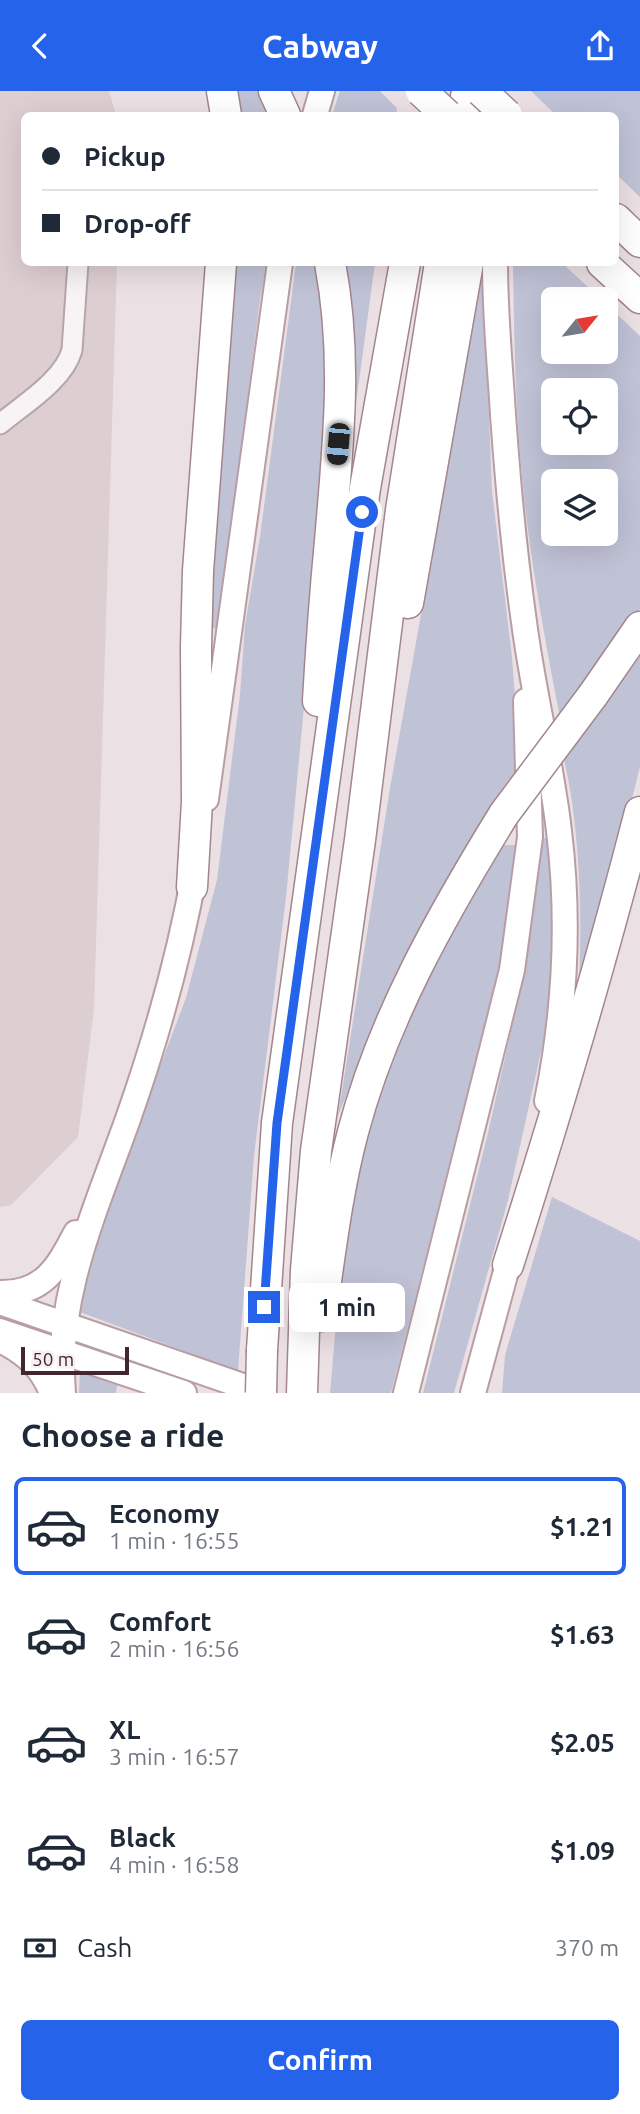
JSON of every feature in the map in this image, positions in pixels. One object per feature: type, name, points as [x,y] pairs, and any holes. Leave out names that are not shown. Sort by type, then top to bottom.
[{"type":"highway","points":[[222,91],[226,112]]},
{"type":"highway","points":[[421,91],[444,112]]},
{"type":"highway","points":[[428,112],[432,91]]},
{"type":"highway","points":[[464,112],[467,91]]},
{"type":"highway","points":[[481,91],[502,112]]},
{"type":"highway","points":[[491,112],[494,91]]},
{"type":"highway","points":[[619,222],[640,242]]},
{"type":"highway","points":[[192,887],[197,802],[198,571],[221,266]]},
{"type":"highway","points":[[285,1065],[341,418],[341,352],[331,266]]},
{"type":"highway","points":[[262,1393],[262,1350],[277,1123],[365,488],[404,266]]},
{"type":"highway","points":[[307,1383],[306,1270],[316,1151],[360,840],[401,510],[440,266]]},
{"type":"highway","points":[[360,840],[403,632],[467,266]]},
{"type":"highway","points":[[605,266],[640,298]]},
{"type":"highway","points":[[307,1383],[337,1205],[354,1129],[373,1071],[398,1009],[425,953],[504,814],[640,627]]},
{"type":"highway","points":[[508,1265],[564,1089],[640,812]]},
{"type":"main road","points":[[317,112],[322,91]]},
{"type":"main road","points":[[503,91],[505,112]]},
{"type":"main road","points":[[63,1393],[61,1350],[64,1323],[84,1241],[165,1003],[192,887],[210,776],[280,266]]},
{"type":"main road","points":[[473,1393],[508,1265],[546,1105],[558,1045],[564,984],[565,924],[559,831],[524,624],[504,441],[495,266]]},
{"type":"main road","points":[[407,1390],[512,971],[525,887],[530,837],[524,624]]},
{"type":"main road","points":[[0,1293],[25,1290],[53,1272],[113,1161]]},
{"type":"main road","points":[[0,1302],[262,1393]]},
{"type":"main road","points":[[0,1331],[184,1393]]},
{"type":"main road","points":[[0,1340],[30,1358],[44,1375],[52,1393]]},
{"type":"main road","points":[[479,1393],[481,1366]]},
{"type":"street","points":[[0,424],[58,376],[69,363],[78,266]]},
{"type":"shaded area","points":[[0,91],[109,91],[115,112],[21,112],[21,266],[117,266],[94,1008],[78,1137],[11,1205],[0,1207]]},
{"type":"shaded area","points":[[233,91],[259,91],[268,112],[237,112]]},
{"type":"shaded area","points":[[340,91],[380,91],[397,108],[396,112],[333,112]]},
{"type":"shaded area","points":[[531,91],[640,91],[640,197],[619,177],[619,112],[553,112]]},
{"type":"shaded area","points":[[229,266],[266,266],[219,628],[208,629]]},
{"type":"shaded area","points":[[296,266],[315,266],[331,331],[325,485],[286,897],[254,1156],[238,1371],[77,1311],[117,1179],[186,998],[217,880],[240,695],[245,625],[260,537]]},
{"type":"shaded area","points":[[344,266],[375,266],[354,418]]},
{"type":"shaded area","points":[[513,266],[565,266],[588,287],[541,287],[541,364],[618,364],[618,315],[640,336],[640,609],[560,718],[528,529],[517,414]]},
{"type":"shaded area","points":[[483,267],[492,491],[512,657],[520,767],[452,871],[368,1041],[338,1116],[390,788]]},
{"type":"shaded area","points":[[640,656],[640,767],[577,1017],[580,887],[570,789],[564,759]]},
{"type":"shaded area","points":[[537,838],[552,838],[554,961],[543,1043],[508,1200],[454,1393],[423,1393],[487,1137],[523,978]]},
{"type":"shaded area","points":[[497,845],[517,845],[499,972],[391,1393],[330,1393],[351,1198],[368,1128],[382,1085],[416,1003]]},
{"type":"shaded area","points":[[552,1197],[640,1241],[640,1393],[502,1393],[505,1355]]},
{"type":"shaded area","points":[[80,1372],[117,1385],[116,1393],[79,1393]]},
{"type":"route","points":[[264,1307],[277,1123],[362,512]]}]
